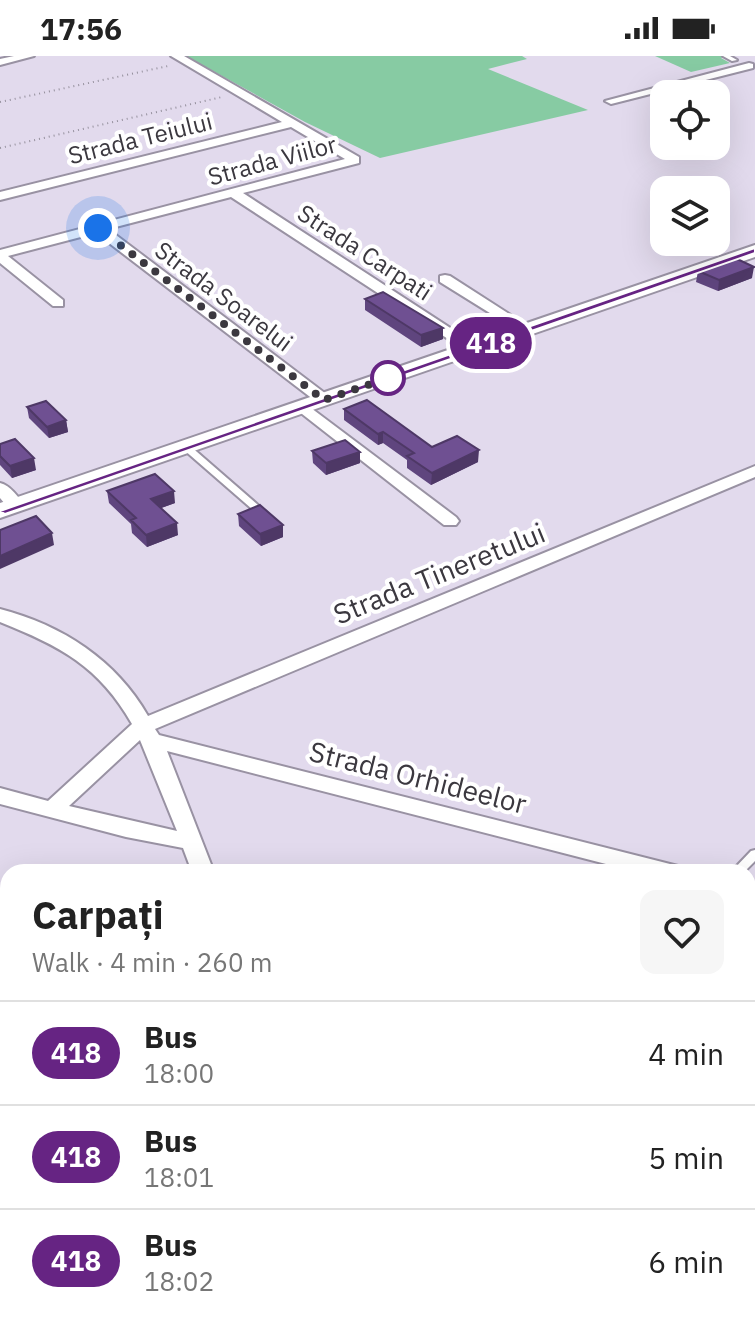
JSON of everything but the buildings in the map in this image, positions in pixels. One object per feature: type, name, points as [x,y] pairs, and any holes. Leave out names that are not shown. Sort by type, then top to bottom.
[{"type":"main road","points":[[8,509],[755,251]]},
{"type":"street","points":[[0,62],[29,56]]},
{"type":"street","points":[[730,58],[752,67]]},
{"type":"street","name":"Strada Viilor","points":[[0,255],[355,160],[182,59]]},
{"type":"street","points":[[611,101],[724,70],[752,67]]},
{"type":"street","name":"Strada Teiului","points":[[0,196],[290,124]]},
{"type":"street","name":"Strada Carpati","points":[[234,193],[473,349]]},
{"type":"street","name":"Strada Soarelui","points":[[98,228],[450,521]]},
{"type":"street","points":[[0,255],[58,303]]},
{"type":"street","points":[[732,259],[755,269]]},
{"type":"street","points":[[445,279],[527,330]]},
{"type":"street","name":"Strada Tineretului","points":[[51,810],[147,733],[427,606],[699,497],[755,471]]},
{"type":"street","points":[[0,488],[8,509]]},
{"type":"street","points":[[0,615],[75,649],[98,666],[120,691],[147,733],[200,864]]},
{"type":"street","name":"Strada Orhideelor","points":[[147,733],[640,864]]},
{"type":"street","points":[[0,796],[192,842]]},
{"type":"lane","points":[[186,447],[255,507]]},
{"type":"path","points":[[0,102],[182,59]]},
{"type":"path","points":[[0,148],[239,93]]},
{"type":"green space","points":[[186,56],[522,56],[527,59],[488,69],[588,110],[380,158],[305,122]]},
{"type":"green space","points":[[655,56],[728,56],[721,58],[730,63],[691,72]]},
{"type":"bus line","name":"418","points":[[0,511],[755,251]]},
{"type":"route","points":[[98,228],[324,400],[388,378]]}]
